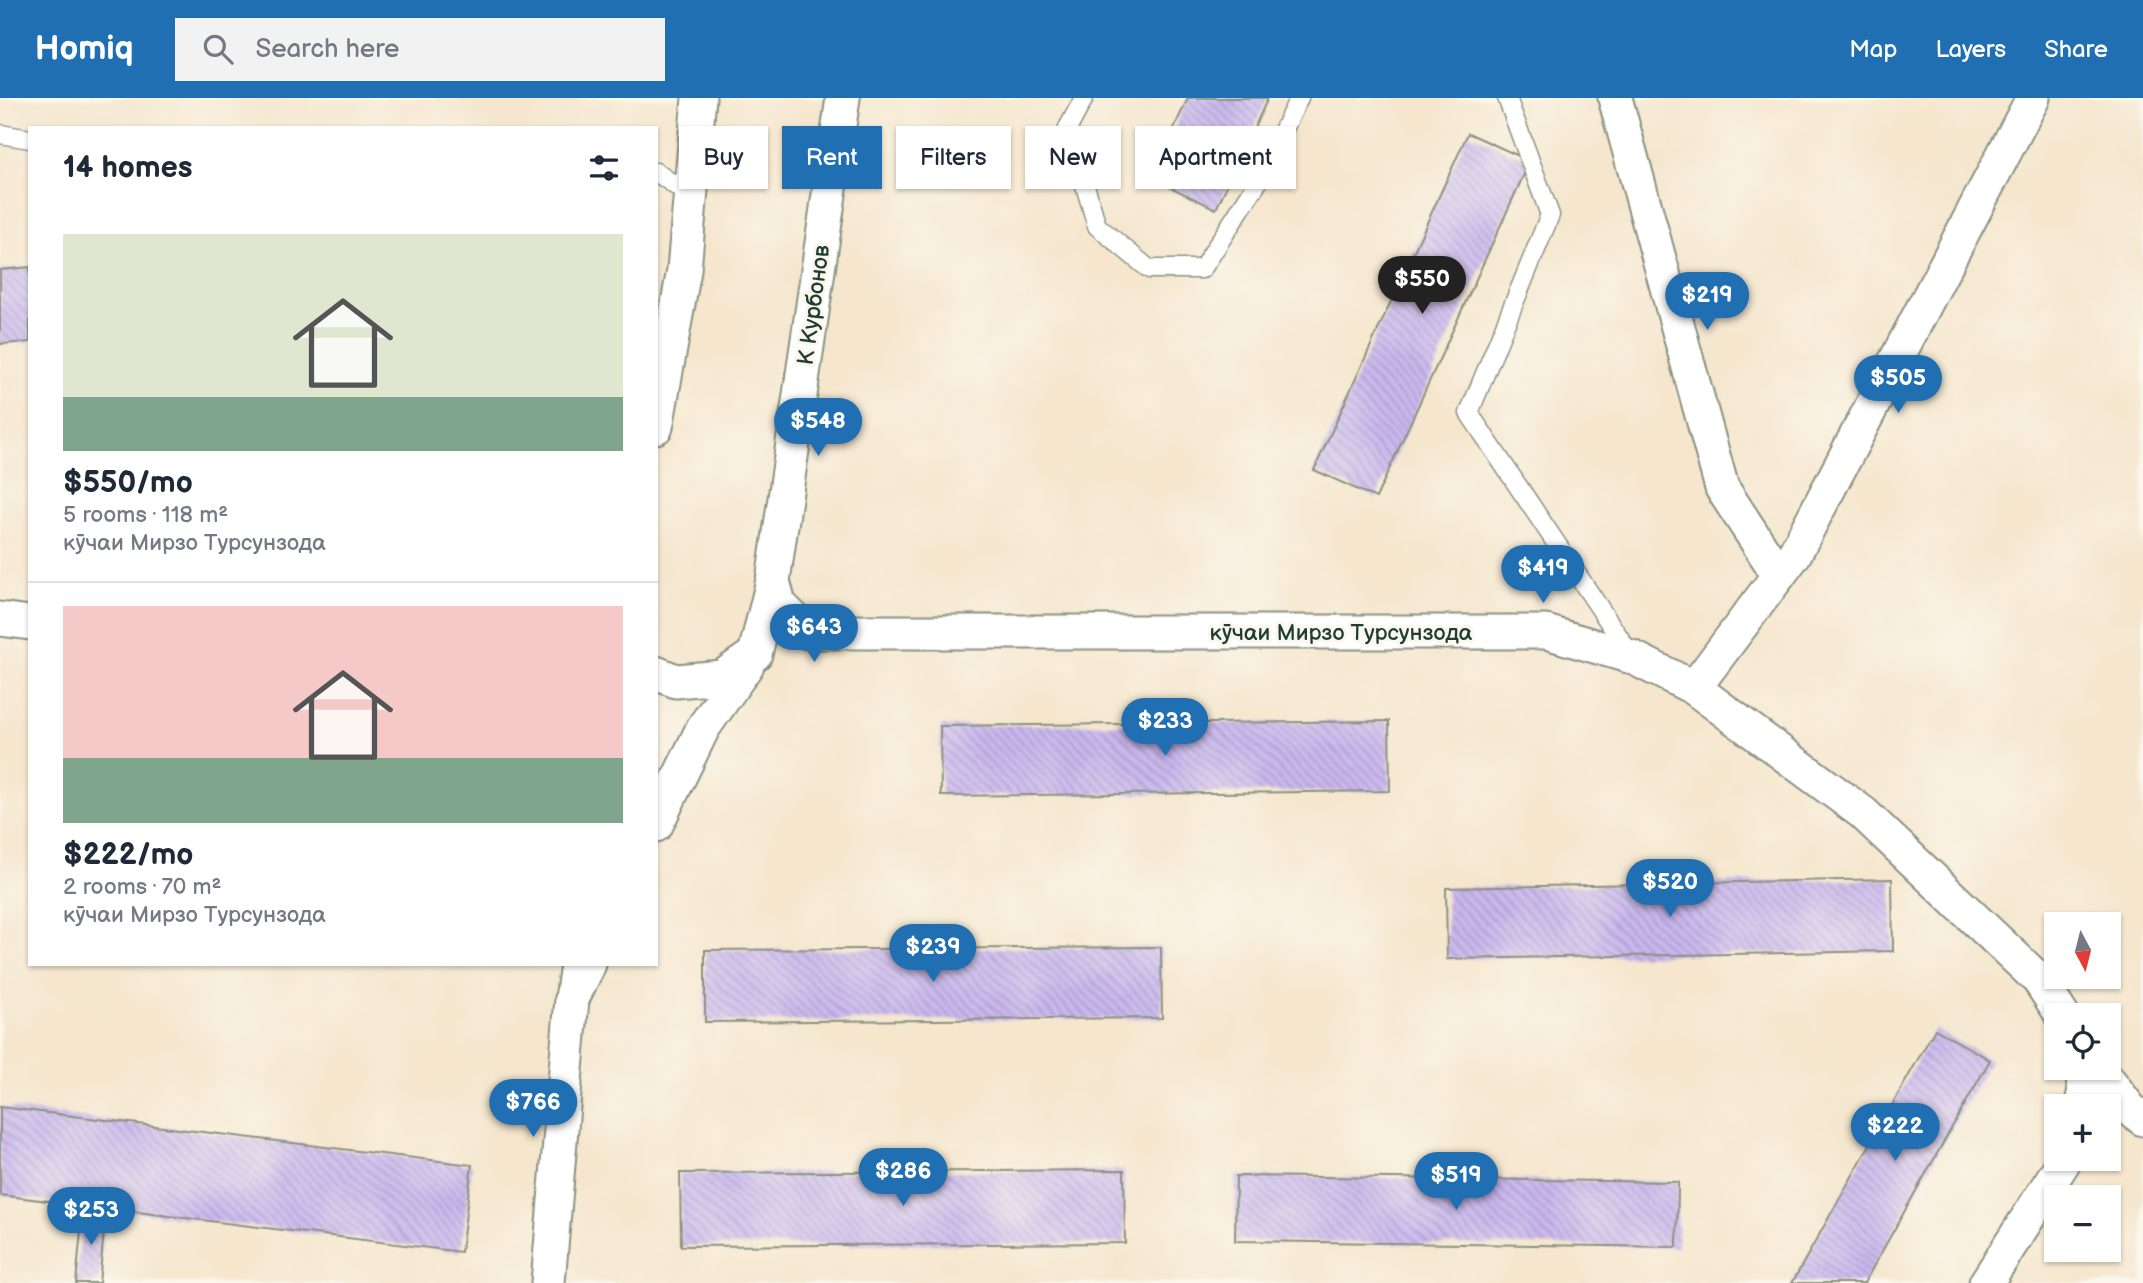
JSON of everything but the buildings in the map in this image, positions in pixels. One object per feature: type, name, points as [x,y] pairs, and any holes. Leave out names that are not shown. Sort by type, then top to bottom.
[{"type":"street","points":[[658,416],[684,270],[699,98]]},
{"type":"street","name":"К Курбонов","points":[[755,654],[773,581],[843,98]]},
{"type":"street","points":[[1615,98],[1722,488],[1779,575]]},
{"type":"street","points":[[1694,688],[1794,555],[2033,98]]},
{"type":"street","points":[[773,581],[779,604],[807,632],[859,632]]},
{"type":"street","points":[[0,619],[28,623]]},
{"type":"street","points":[[658,674],[676,681],[722,677],[773,644],[859,632]]},
{"type":"street","name":"кӯчаи Мирзо Турсунзода","points":[[859,632],[1546,632],[1632,657],[1694,688],[1863,813],[2039,980],[2054,1003]]},
{"type":"street","points":[[658,821],[703,728],[755,654]]},
{"type":"street","points":[[548,1283],[577,966]]},
{"type":"street","points":[[572,999],[588,966]]},
{"type":"street","points":[[2112,1080],[2139,1105]]},
{"type":"street","points":[[1986,1283],[2058,1171]]},
{"type":"lane","points":[[1084,98],[1068,128],[1097,226],[1149,269],[1202,269],[1258,182],[1299,98]]},
{"type":"lane","points":[[1507,98],[1550,215],[1469,413],[1632,657]]},
{"type":"lane","points":[[0,134],[28,139]]},
{"type":"lane","points":[[658,173],[690,197]]}]
